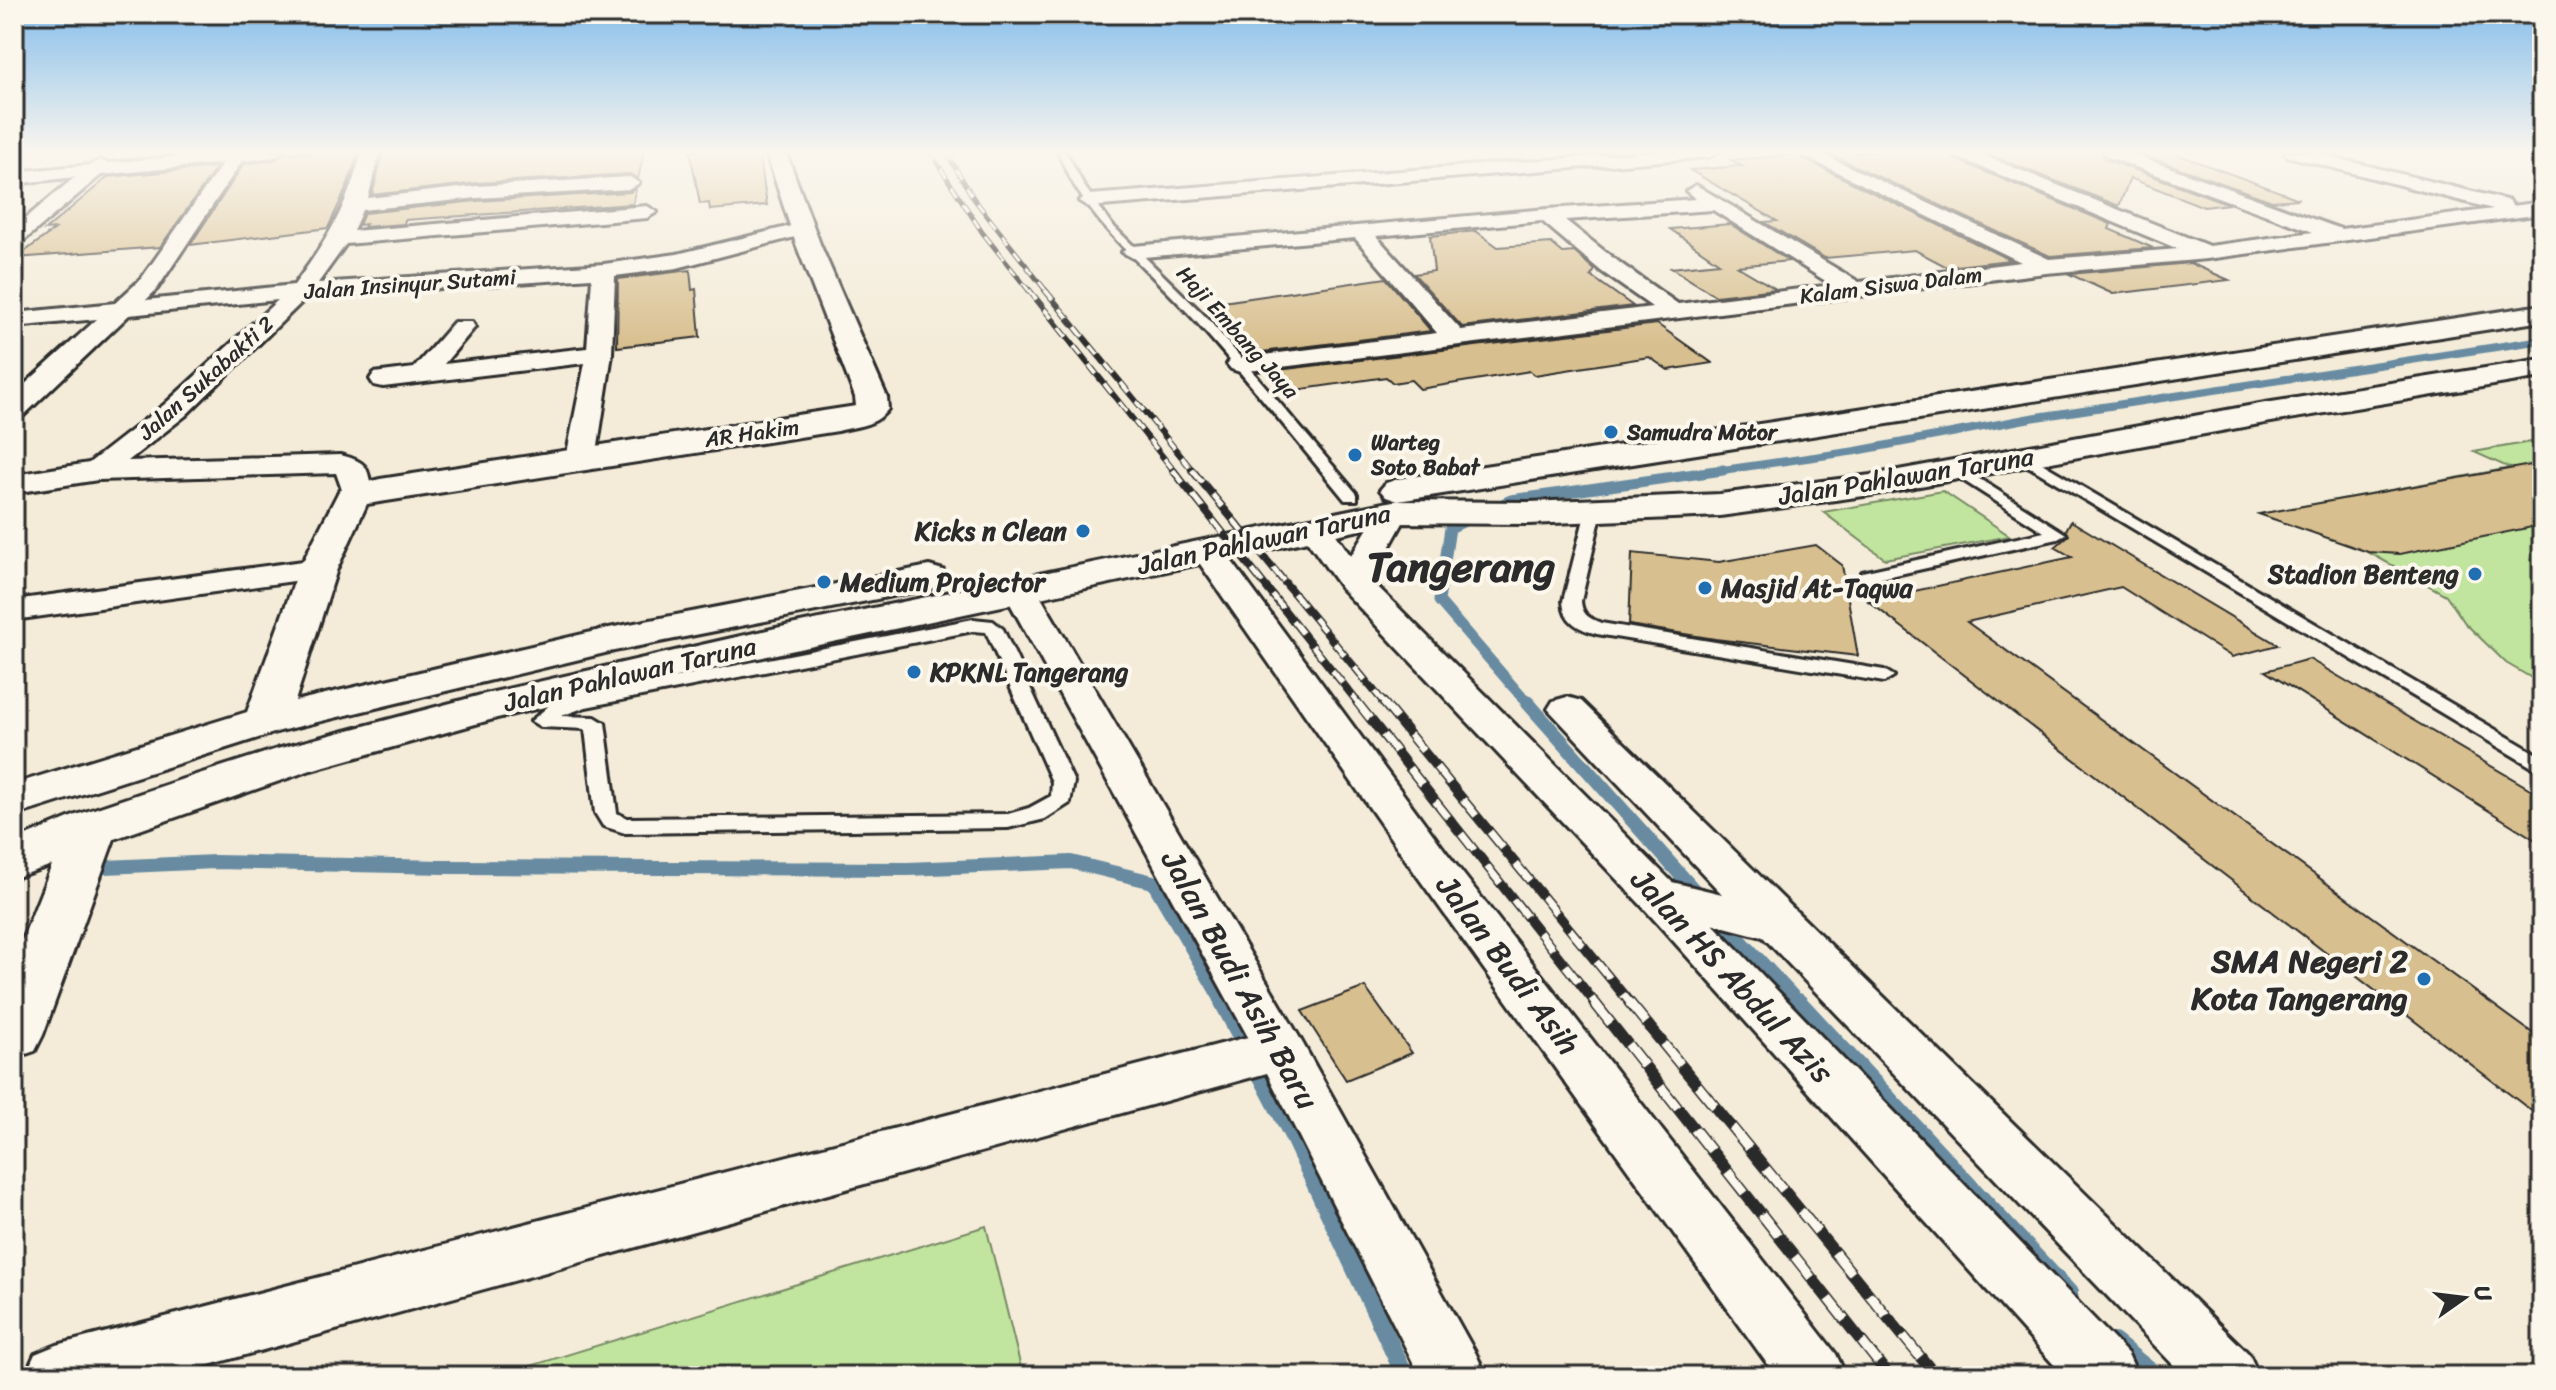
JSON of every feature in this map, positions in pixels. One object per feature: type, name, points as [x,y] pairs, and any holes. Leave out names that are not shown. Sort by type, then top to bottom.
[{"type":"main road","name":"AR Hakim","points":[[357,495],[865,415],[872,409],[873,403],[799,217]]},
{"type":"main road","name":"Jalan Pahlawan Taruna","points":[[14,800],[266,721],[609,640],[1351,497],[2182,373],[2542,313]]},
{"type":"main road","name":"Jalan Pahlawan Taruna","points":[[52,845],[253,771],[1019,589],[1314,528],[1405,511],[1529,513],[1720,505],[1864,479],[1956,469],[2023,457],[2254,408],[2542,368]]},
{"type":"main road","points":[[2182,373],[2254,408]]},
{"type":"main road","points":[[1800,432],[1864,479]]},
{"type":"main road","points":[[266,721],[318,569],[347,503],[357,495]]},
{"type":"main road","points":[[14,1035],[72,877],[52,845]]},
{"type":"street","points":[[14,239],[40,217]]},
{"type":"street","points":[[14,409],[159,272],[195,217]]},
{"type":"street","name":"Jalan Sukabakti 2","points":[[98,471],[175,410],[301,291],[339,238],[349,217]]},
{"type":"street","points":[[650,217],[677,261]]},
{"type":"street","points":[[1382,217],[1394,229]]},
{"type":"street","points":[[1133,252],[1527,217]]},
{"type":"street","points":[[1549,217],[1609,266],[1673,311]]},
{"type":"street","points":[[1738,217],[1856,290]]},
{"type":"street","points":[[1942,217],[2046,266]]},
{"type":"street","points":[[2119,217],[2207,253]]},
{"type":"street","points":[[2289,217],[2339,235]]},
{"type":"street","name":"Kalam Siswa Dalam","points":[[1240,364],[2046,266],[2207,253],[2474,217]]},
{"type":"street","points":[[339,238],[655,226]]},
{"type":"street","name":"Jalan Insinyur Sutami","points":[[14,320],[301,291],[604,271],[677,261],[803,229]]},
{"type":"street","points":[[1361,232],[1453,336]]},
{"type":"street","points":[[581,458],[599,354],[604,271]]},
{"type":"street","points":[[422,374],[463,327]]},
{"type":"street","points":[[383,379],[599,354]]},
{"type":"street","points":[[14,484],[98,471],[345,464],[353,469],[357,495]]},
{"type":"street","points":[[1353,581],[1405,511]]},
{"type":"street","name":"Jalan HS Abdul Azis","points":[[1314,528],[1353,581],[1657,894],[2106,1376]]},
{"type":"street","name":"Jalan Budi Asih","points":[[1207,551],[1332,731],[1612,1101],[1814,1376]]},
{"type":"street","points":[[14,610],[318,569]]},
{"type":"street","name":"Jalan Budi Asih Baru","points":[[1019,589],[1256,1055],[1454,1376]]},
{"type":"street","points":[[1567,709],[2227,1376]]},
{"type":"street","points":[[1657,894],[1784,925]]},
{"type":"street","points":[[57,1376],[1256,1055]]},
{"type":"lane","name":"Haji Embang Jaya","points":[[1103,217],[1133,252],[1203,321],[1351,497]]},
{"type":"lane","points":[[2023,457],[2221,575],[2308,620],[2542,766]]},
{"type":"lane","points":[[1868,576],[2058,534],[1956,469]]},
{"type":"lane","points":[[1594,511],[1572,601],[1571,609],[1579,621],[1597,628],[1884,676]]},
{"type":"lane","points":[[2221,575],[2249,577]]},
{"type":"lane","points":[[973,625],[986,625],[994,629],[1056,764],[1063,782],[1062,798],[1050,809],[1008,821],[625,826],[611,821],[606,813],[595,723],[584,720],[548,722],[541,705],[558,708],[973,625]]},
{"type":"green space","name":"Stadion Benteng","points":[[2542,440],[2542,684],[2506,663],[2465,623],[2446,595],[2368,552],[2259,514],[2510,468],[2474,452]]},
{"type":"green space","points":[[1943,491],[2010,536],[1885,559],[1823,512]]},
{"type":"green space","points":[[986,1226],[1023,1376],[498,1376]]},
{"type":"building","points":[[61,217],[181,217],[160,247],[16,258],[55,229],[45,230]]},
{"type":"building","points":[[209,217],[333,217],[328,228],[190,245]]},
{"type":"building","points":[[362,217],[450,217],[405,220],[404,224],[359,225]]},
{"type":"building","points":[[1770,217],[1922,217],[2010,260],[1947,267],[1915,250],[1825,258],[1764,222],[1777,221]]},
{"type":"building","points":[[1965,217],[2094,217],[2111,224],[2109,229],[2153,248],[2050,256]]},
{"type":"building","points":[[1730,224],[1789,261],[1737,266],[1776,289],[1716,296],[1671,268],[1719,263],[1670,229]]},
{"type":"building","points":[[1476,231],[1498,247],[1551,243],[1563,253],[1574,252],[1595,270],[1591,276],[1633,306],[1462,327],[1414,274],[1434,271],[1430,236]]},
{"type":"building","points":[[2190,263],[2229,280],[2113,294],[2069,274]]},
{"type":"building","points":[[690,270],[692,290],[696,289],[700,337],[617,347],[618,279]]},
{"type":"building","points":[[1386,278],[1431,331],[1262,352],[1258,349],[1244,350],[1209,304]]},
{"type":"building","points":[[1657,324],[1712,363],[1668,370],[1649,357],[1535,375],[1530,371],[1420,389],[1411,380],[1393,383],[1386,377],[1296,390],[1278,370]]},
{"type":"building","points":[[2542,463],[2542,525],[2400,554],[2368,552],[2259,514]]},
{"type":"building","points":[[2071,521],[2278,645],[2232,657],[2121,587],[1967,622],[2542,1040],[2542,1119],[1868,601],[2072,557],[2055,547],[2069,535],[2066,530]]},
{"type":"building","name":"Masjid At-Taqwa","points":[[1816,545],[1842,565],[1858,656],[1629,625],[1632,553],[1719,562]]},
{"type":"building","points":[[2309,659],[2542,796],[2542,844],[2265,671]]},
{"type":"building","points":[[1365,987],[1412,1053],[1346,1080],[1302,1011]]},
{"type":"waterway","points":[[1723,470],[1856,451],[2031,418],[2542,340]]},
{"type":"waterway","points":[[1492,509],[1511,500],[1723,470]]},
{"type":"waterway","points":[[1709,472],[1723,470]]},
{"type":"waterway","points":[[1471,518],[1450,528],[1439,601],[1528,704]]},
{"type":"waterway","points":[[1527,702],[1701,898]]},
{"type":"waterway","points":[[106,867],[215,862],[444,867],[908,869],[1071,862],[1153,882],[1224,1004]]},
{"type":"waterway","points":[[1719,917],[1800,1004]]},
{"type":"waterway","points":[[1223,1002],[1292,1134],[1405,1376]]},
{"type":"waterway","points":[[1798,1002],[2069,1293]]},
{"type":"waterway","points":[[2114,1342],[2156,1376]]},
{"type":"railway","points":[[972,217],[1030,292]]},
{"type":"railway","points":[[988,217],[1047,292]]},
{"type":"railway","points":[[1029,290],[1175,472]]},
{"type":"railway","points":[[1045,290],[1194,472]]},
{"type":"railway","points":[[1173,470],[1359,704]]},
{"type":"railway","points":[[1192,470],[1385,704]]},
{"type":"railway","points":[[1357,702],[1596,1004]]},
{"type":"railway","points":[[1383,702],[1631,1004]]},
{"type":"railway","points":[[1594,1002],[1889,1376]]},
{"type":"railway","points":[[1629,1002],[1936,1376]]},
{"type":"place","name":"Samudra Motor","points":[[1611,432]]},
{"type":"place","name":"Warteg Soto Babat","points":[[1355,455]]},
{"type":"place","name":"Kicks n Clean","points":[[1083,531]]},
{"type":"place","name":"Stadion Benteng","points":[[2475,574]]},
{"type":"place","name":"Medium Projector","points":[[824,582]]},
{"type":"place","name":"Masjid At-Taqwa","points":[[1705,588]]},
{"type":"place","name":"KPKNL Tangerang","points":[[914,672]]},
{"type":"place","name":"SMA Negeri 2 Kota Tangerang","points":[[2424,979]]},
{"type":"district","name":"Tangerang","points":[[1461,567]]}]
